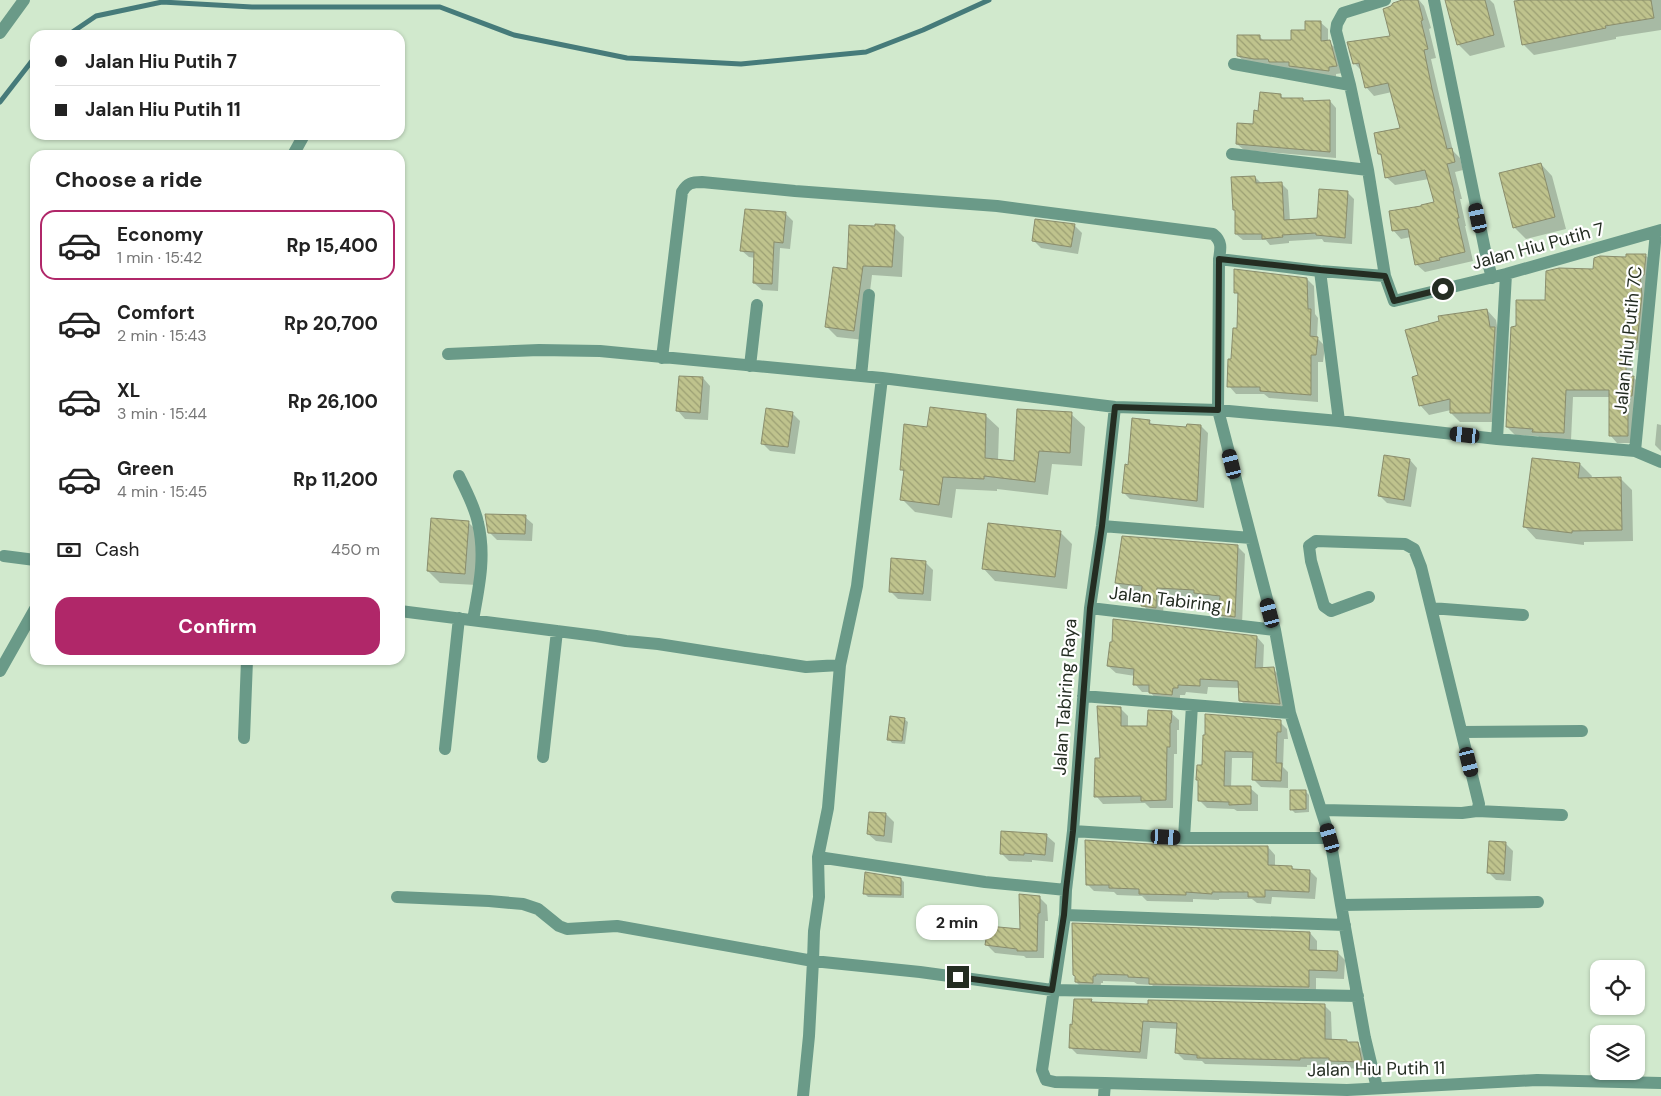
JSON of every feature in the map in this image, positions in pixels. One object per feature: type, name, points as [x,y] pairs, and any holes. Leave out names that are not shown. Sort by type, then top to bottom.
[{"type":"street","points":[[0,33],[24,0]]},
{"type":"street","points":[[1219,259],[1385,276],[1368,170],[1336,24],[1343,13],[1385,0]]},
{"type":"street","points":[[1434,0],[1492,278]]},
{"type":"street","points":[[1234,64],[1350,85]]},
{"type":"street","points":[[1232,154],[1368,170]]},
{"type":"street","points":[[662,358],[682,192],[691,182],[997,206],[1213,234],[1219,238],[1221,246],[1219,259],[1218,410],[1275,630],[1290,713],[1330,838],[1344,925],[1377,1088]]},
{"type":"street","name":"Jalan Hiu Putih 7","points":[[1385,276],[1394,301],[1492,278],[1659,231]]},
{"type":"street","name":"Jalan Hiu Putih 7C","points":[[1635,451],[1659,231]]},
{"type":"street","points":[[1320,270],[1339,421]]},
{"type":"street","points":[[1497,438],[1506,274]]},
{"type":"street","points":[[861,376],[869,295]]},
{"type":"street","points":[[750,366],[757,304]]},
{"type":"street","points":[[448,354],[539,350],[600,352],[882,378],[1115,407],[1218,410],[1635,451],[1661,462]]},
{"type":"street","points":[[802,1096],[809,1036],[814,932],[819,897],[818,857],[828,808],[840,665],[857,586],[882,378]]},
{"type":"street","name":"Jalan Tabiring Raya","points":[[1104,1090],[1046,1080],[1042,1070],[1064,915],[1073,831],[1090,608],[1102,526],[1115,407]]},
{"type":"street","points":[[459,476],[478,521],[482,544],[482,564],[473,620]]},
{"type":"street","points":[[1102,526],[1251,538]]},
{"type":"street","points":[[1369,598],[1331,611],[1324,606],[1309,546],[1316,541],[1405,544],[1414,549],[1421,567],[1462,732],[1479,804],[1477,811]]},
{"type":"street","points":[[4,556],[30,559]]},
{"type":"street","name":"Jalan Tabiring I","points":[[1090,608],[1275,630]]},
{"type":"street","points":[[1431,608],[1523,615]]},
{"type":"street","points":[[405,612],[558,631],[626,642],[658,644],[806,667],[840,665]]},
{"type":"street","points":[[0,671],[30,618]]},
{"type":"street","points":[[445,749],[459,618]]},
{"type":"street","points":[[543,757],[558,631]]},
{"type":"street","points":[[244,738],[247,665]]},
{"type":"street","points":[[1083,696],[1290,713]]},
{"type":"street","points":[[1184,838],[1192,705]]},
{"type":"street","points":[[1462,732],[1582,731]]},
{"type":"street","points":[[1322,810],[1440,813],[1477,811],[1562,815]]},
{"type":"street","points":[[1073,831],[1184,838],[1330,838]]},
{"type":"street","points":[[818,857],[985,882],[1066,890]]},
{"type":"street","points":[[397,898],[523,904],[538,909],[559,926],[567,929],[617,926],[813,961],[920,972],[1052,990],[1358,996]]},
{"type":"street","points":[[1341,905],[1538,902]]},
{"type":"street","points":[[1064,915],[1344,925]]},
{"type":"street","name":"Jalan Hiu Putih 11","points":[[1104,1090],[1347,1090],[1538,1080],[1661,1082]]},
{"type":"building","points":[[1402,0],[1418,0],[1423,20],[1421,21],[1428,49],[1424,50],[1432,89],[1447,149],[1452,148],[1455,162],[1447,164],[1465,252],[1415,265],[1408,229],[1392,231],[1389,211],[1434,202],[1425,170],[1385,178],[1381,154],[1378,154],[1374,133],[1400,128],[1388,83],[1365,88],[1359,63],[1353,64],[1347,42],[1390,36],[1383,9]]},
{"type":"building","points":[[1445,0],[1485,0],[1494,35],[1457,45]]},
{"type":"building","points":[[1651,0],[1654,18],[1605,26],[1606,28],[1522,45],[1514,1]]},
{"type":"building","points":[[1305,21],[1321,21],[1321,41],[1330,40],[1337,66],[1329,67],[1329,71],[1289,66],[1289,62],[1269,62],[1268,59],[1237,56],[1237,35],[1260,35],[1260,40],[1291,40],[1291,30],[1305,30]]},
{"type":"building","points":[[1260,92],[1281,94],[1281,98],[1303,98],[1303,101],[1330,100],[1330,152],[1236,144],[1237,123],[1253,124],[1254,110],[1258,111]]},
{"type":"building","points":[[1541,163],[1555,217],[1513,228],[1499,173]]},
{"type":"building","points":[[1255,176],[1256,183],[1282,182],[1284,220],[1317,218],[1319,189],[1348,191],[1345,238],[1316,235],[1316,233],[1282,235],[1283,237],[1262,239],[1262,234],[1235,234],[1235,210],[1233,210],[1231,177]]},
{"type":"building","points":[[745,209],[786,212],[783,243],[774,242],[772,284],[753,283],[754,252],[740,251]]},
{"type":"building","points":[[1035,219],[1075,224],[1071,247],[1032,241]]},
{"type":"building","points":[[875,224],[895,225],[892,267],[863,266],[854,331],[825,327],[833,267],[847,269],[849,225],[875,226]]},
{"type":"building","points":[[1626,254],[1646,254],[1644,275],[1640,275],[1642,295],[1637,343],[1626,343],[1626,377],[1634,376],[1632,396],[1628,396],[1628,436],[1609,436],[1609,390],[1566,390],[1564,433],[1532,432],[1533,429],[1506,427],[1511,327],[1516,326],[1516,300],[1545,300],[1546,271],[1559,268],[1593,269],[1594,258],[1600,256],[1626,257]]},
{"type":"building","points":[[1234,269],[1307,278],[1308,309],[1311,309],[1310,336],[1318,337],[1316,355],[1311,355],[1311,395],[1260,391],[1260,387],[1227,387],[1228,359],[1231,359],[1233,328],[1237,328],[1238,293],[1234,293]]},
{"type":"building","points":[[1487,309],[1490,327],[1495,327],[1490,413],[1450,413],[1450,399],[1419,406],[1412,377],[1418,375],[1405,330],[1439,321],[1438,316]]},
{"type":"building","points":[[679,376],[703,377],[700,413],[676,411]]},
{"type":"building","points":[[930,407],[986,414],[985,458],[1014,461],[1017,409],[1072,412],[1070,453],[1039,451],[1035,482],[984,476],[984,479],[943,477],[939,505],[900,500],[904,470],[900,470],[904,424],[927,427]]},
{"type":"building","points":[[766,408],[793,412],[788,447],[761,444]]},
{"type":"building","points":[[1132,418],[1150,420],[1149,424],[1186,427],[1187,424],[1201,425],[1197,501],[1122,493],[1125,464],[1128,465]]},
{"type":"building","points":[[1384,455],[1410,459],[1404,500],[1378,496]]},
{"type":"building","points":[[1532,458],[1580,463],[1578,478],[1621,477],[1622,530],[1572,531],[1572,533],[1523,527]]},
{"type":"building","points":[[485,514],[526,515],[525,534],[488,533]]},
{"type":"building","points":[[431,518],[469,521],[465,574],[427,571]]},
{"type":"building","points":[[988,523],[1061,531],[1055,577],[982,569]]},
{"type":"building","points":[[1122,536],[1238,545],[1235,617],[1219,615],[1220,596],[1194,593],[1194,590],[1157,588],[1156,608],[1141,606],[1142,586],[1115,583]]},
{"type":"building","points":[[891,558],[926,561],[923,594],[889,592]]},
{"type":"building","points":[[1113,619],[1257,636],[1255,668],[1274,667],[1280,704],[1239,701],[1238,681],[1200,679],[1200,686],[1178,685],[1178,688],[1173,688],[1172,695],[1149,693],[1149,685],[1133,685],[1134,669],[1107,666],[1110,642],[1112,642]]},
{"type":"building","points":[[1097,706],[1121,707],[1121,726],[1147,726],[1148,710],[1172,711],[1170,747],[1167,747],[1166,800],[1141,801],[1141,796],[1094,797],[1095,758],[1100,758]]},
{"type":"building","points":[[1205,714],[1281,720],[1281,732],[1277,732],[1276,763],[1282,763],[1281,781],[1252,780],[1253,752],[1225,751],[1224,786],[1251,786],[1251,804],[1229,805],[1229,802],[1198,801],[1197,765],[1202,765]]},
{"type":"building","points":[[890,716],[905,718],[902,741],[887,740]]},
{"type":"building","points":[[1290,790],[1306,790],[1306,809],[1290,810]]},
{"type":"building","points":[[869,812],[886,813],[884,836],[867,834]]},
{"type":"building","points":[[1001,831],[1047,834],[1045,855],[1024,853],[1024,855],[1000,854]]},
{"type":"building","points":[[1085,840],[1183,846],[1268,846],[1268,865],[1292,866],[1292,869],[1310,870],[1309,892],[1265,890],[1265,897],[1248,897],[1248,892],[1212,892],[1212,894],[1186,892],[1186,895],[1139,894],[1139,889],[1109,888],[1109,885],[1086,885]]},
{"type":"building","points":[[1489,841],[1506,842],[1504,874],[1487,873]]},
{"type":"building","points":[[865,872],[901,878],[901,895],[863,894]]},
{"type":"building","points":[[1019,894],[1040,896],[1037,951],[1017,951],[1017,949],[985,945],[988,926],[1020,929]]},
{"type":"building","points":[[1072,923],[1310,932],[1309,950],[1338,951],[1337,971],[1309,970],[1309,987],[1149,984],[1149,978],[1096,974],[1096,976],[1093,976],[1093,983],[1075,982],[1075,976],[1073,975]]},
{"type":"building","points":[[1074,999],[1092,999],[1091,1002],[1148,1004],[1148,1000],[1325,1004],[1325,1039],[1358,1042],[1362,1062],[1329,1061],[1329,1058],[1300,1058],[1300,1060],[1197,1058],[1197,1055],[1175,1053],[1177,1023],[1143,1021],[1140,1052],[1069,1048]]},
{"type":"waterway","points":[[75,30],[96,16],[162,2],[252,7],[440,7],[514,35],[627,58],[741,64],[866,52],[923,30],[989,0]]},
{"type":"waterway","points":[[0,102],[30,63]]},
{"type":"route","points":[[958,977],[1052,990],[1064,915],[1073,831],[1090,608],[1102,526],[1115,407],[1218,410],[1219,259],[1385,276],[1394,301],[1443,289]]}]
